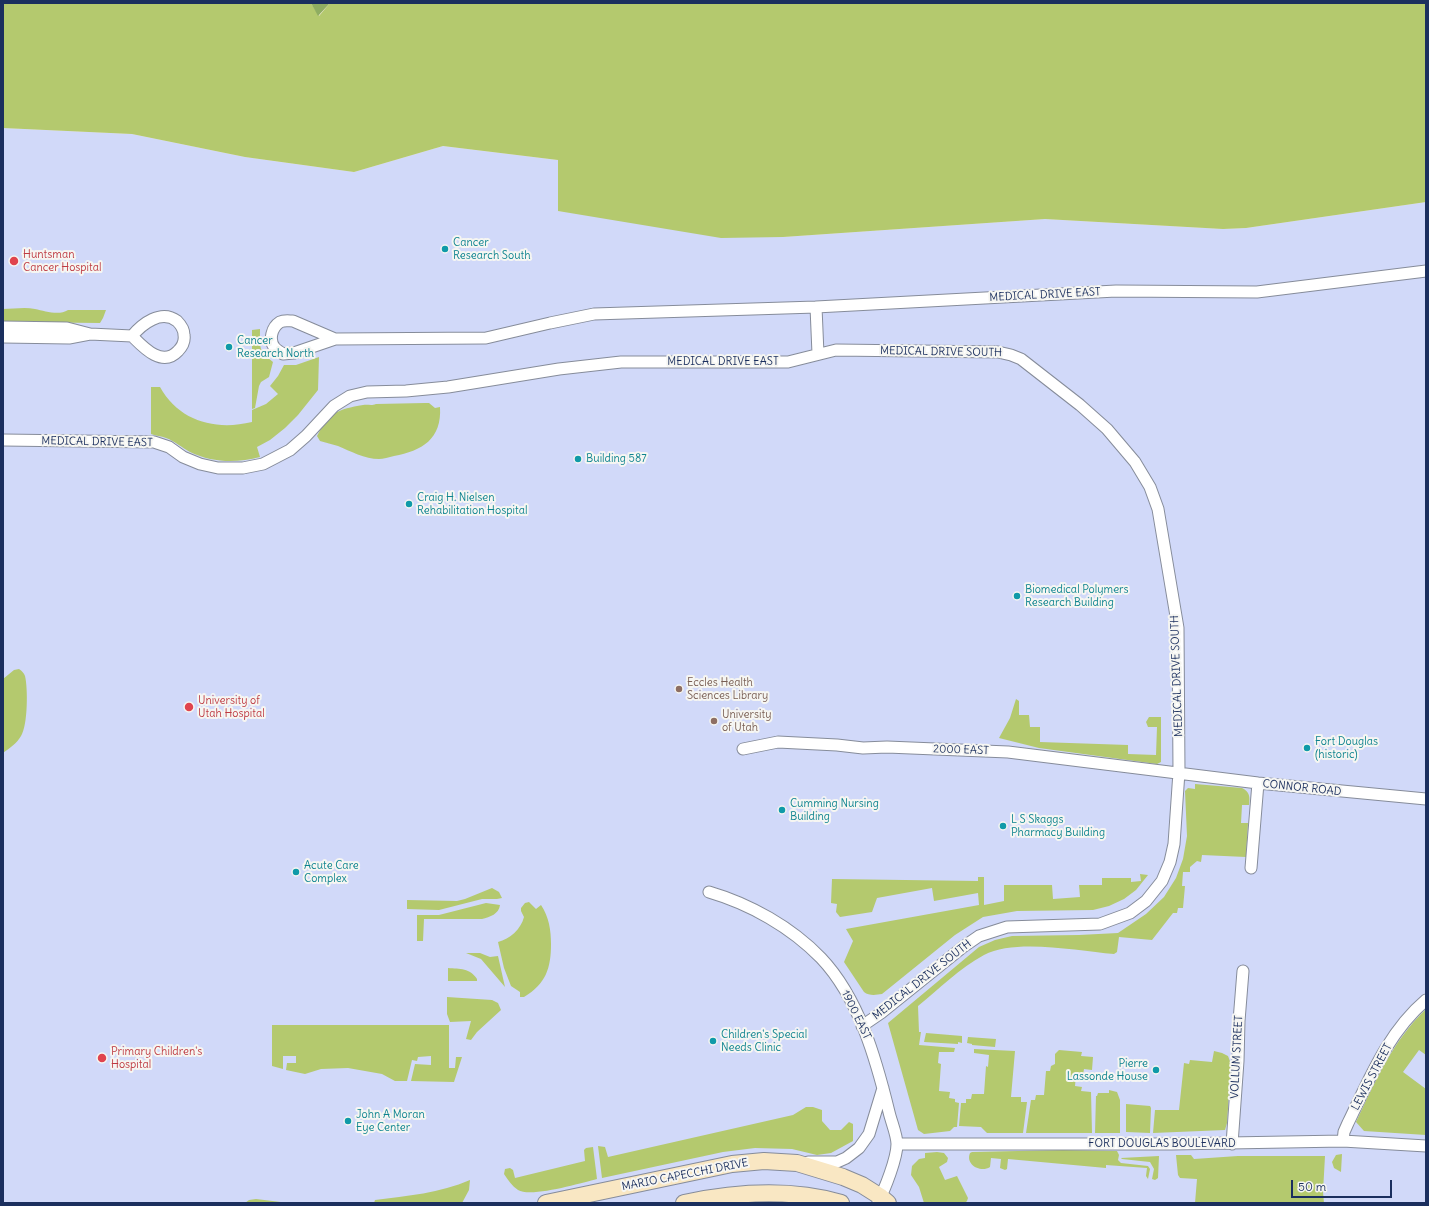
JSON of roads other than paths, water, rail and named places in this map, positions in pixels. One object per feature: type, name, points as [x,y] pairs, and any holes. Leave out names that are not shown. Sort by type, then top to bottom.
[{"type":"main road","name":"MARIO CAPECCHI DRIVE","points":[[546,1203],[732,1164],[764,1161],[797,1163],[843,1177],[862,1185],[882,1201]]},
{"type":"main road","points":[[684,1203],[747,1193],[793,1194],[841,1203]]},
{"type":"street","name":"MEDICAL DRIVE EAST","points":[[335,339],[486,338],[594,314],[816,307],[1116,291],[1258,292],[1426,270]]},
{"type":"street","points":[[816,307],[818,354]]},
{"type":"street","points":[[3,337],[69,338],[90,334],[132,336],[151,353],[157,357],[164,358],[177,353],[182,347],[184,341],[184,334],[178,322],[167,316],[147,322],[132,336]]},
{"type":"street","points":[[287,321],[293,321],[335,339],[294,353],[283,354],[274,347],[271,340],[272,331],[276,326],[281,322],[287,321]]},
{"type":"street","points":[[3,327],[67,328],[90,334]]},
{"type":"street","name":"MEDICAL DRIVE SOUTH","points":[[818,354],[836,350],[998,352],[1021,359],[1080,405],[1107,429],[1135,462],[1150,487],[1158,509],[1178,628],[1179,772],[1174,844],[1170,862],[1162,881],[1146,901],[1130,913],[1100,924],[1007,927],[979,936],[963,947],[881,1013],[862,1026]]},
{"type":"street","name":"MEDICAL DRIVE EAST","points":[[3,440],[154,442],[169,447],[200,464],[218,468],[243,468],[263,464],[290,450],[306,436],[334,406],[350,396],[360,393],[448,387],[558,369],[621,362],[788,362],[818,354]]},
{"type":"street","name":"2000 EAST","points":[[743,749],[778,742],[837,744],[863,748],[887,747],[1008,752],[1179,772]]},
{"type":"street","name":"CONNOR ROAD","points":[[1179,772],[1258,783],[1426,800]]},
{"type":"street","points":[[1251,868],[1258,783]]},
{"type":"street","name":"1900 EAST","points":[[709,892],[744,904],[781,925],[800,939],[820,957],[842,986],[869,1040],[883,1087],[897,1144],[882,1201]]},
{"type":"street","name":"VOLLUM STREET","points":[[1232,1144],[1243,971]]},
{"type":"street","name":"LEWIS STREET","points":[[1344,1141],[1344,1132],[1348,1123],[1390,1042],[1426,1000]]},
{"type":"street","points":[[797,1163],[837,1162],[846,1158],[859,1148],[869,1134],[883,1087]]},
{"type":"street","name":"FORT DOUGLAS BOULEVARD","points":[[897,1144],[1232,1144],[1344,1141],[1426,1146]]},
{"type":"place","name":"Cancer Research South","points":[[445,249]]},
{"type":"place","name":"Huntsman Cancer Hospital","points":[[14,261]]},
{"type":"place","name":"Cancer Research North","points":[[229,347]]},
{"type":"place","name":"Building 587","points":[[578,459]]},
{"type":"place","name":"Craig H. Nielsen Rehabilitation Hospital","points":[[409,504]]},
{"type":"place","name":"Biomedical Polymers Research Building","points":[[1017,596]]},
{"type":"place","name":"Eccles Health Sciences Library","points":[[679,689]]},
{"type":"place","name":"University of Utah Hospital","points":[[189,707]]},
{"type":"place","name":"University of Utah","points":[[714,721]]},
{"type":"place","name":"Fort Douglas (historic)","points":[[1307,748]]},
{"type":"place","name":"Cumming Nursing Building","points":[[782,810]]},
{"type":"place","name":"L S Skaggs Pharmacy Building","points":[[1003,826]]},
{"type":"place","name":"Acute Care Complex","points":[[296,872]]},
{"type":"place","name":"Children's Special Needs Clinic","points":[[713,1041]]},
{"type":"place","name":"Primary Children's Hospital","points":[[102,1058]]},
{"type":"place","name":"Pierre Lassonde House","points":[[1156,1070]]},
{"type":"place","name":"John A Moran Eye Center","points":[[348,1121]]}]
